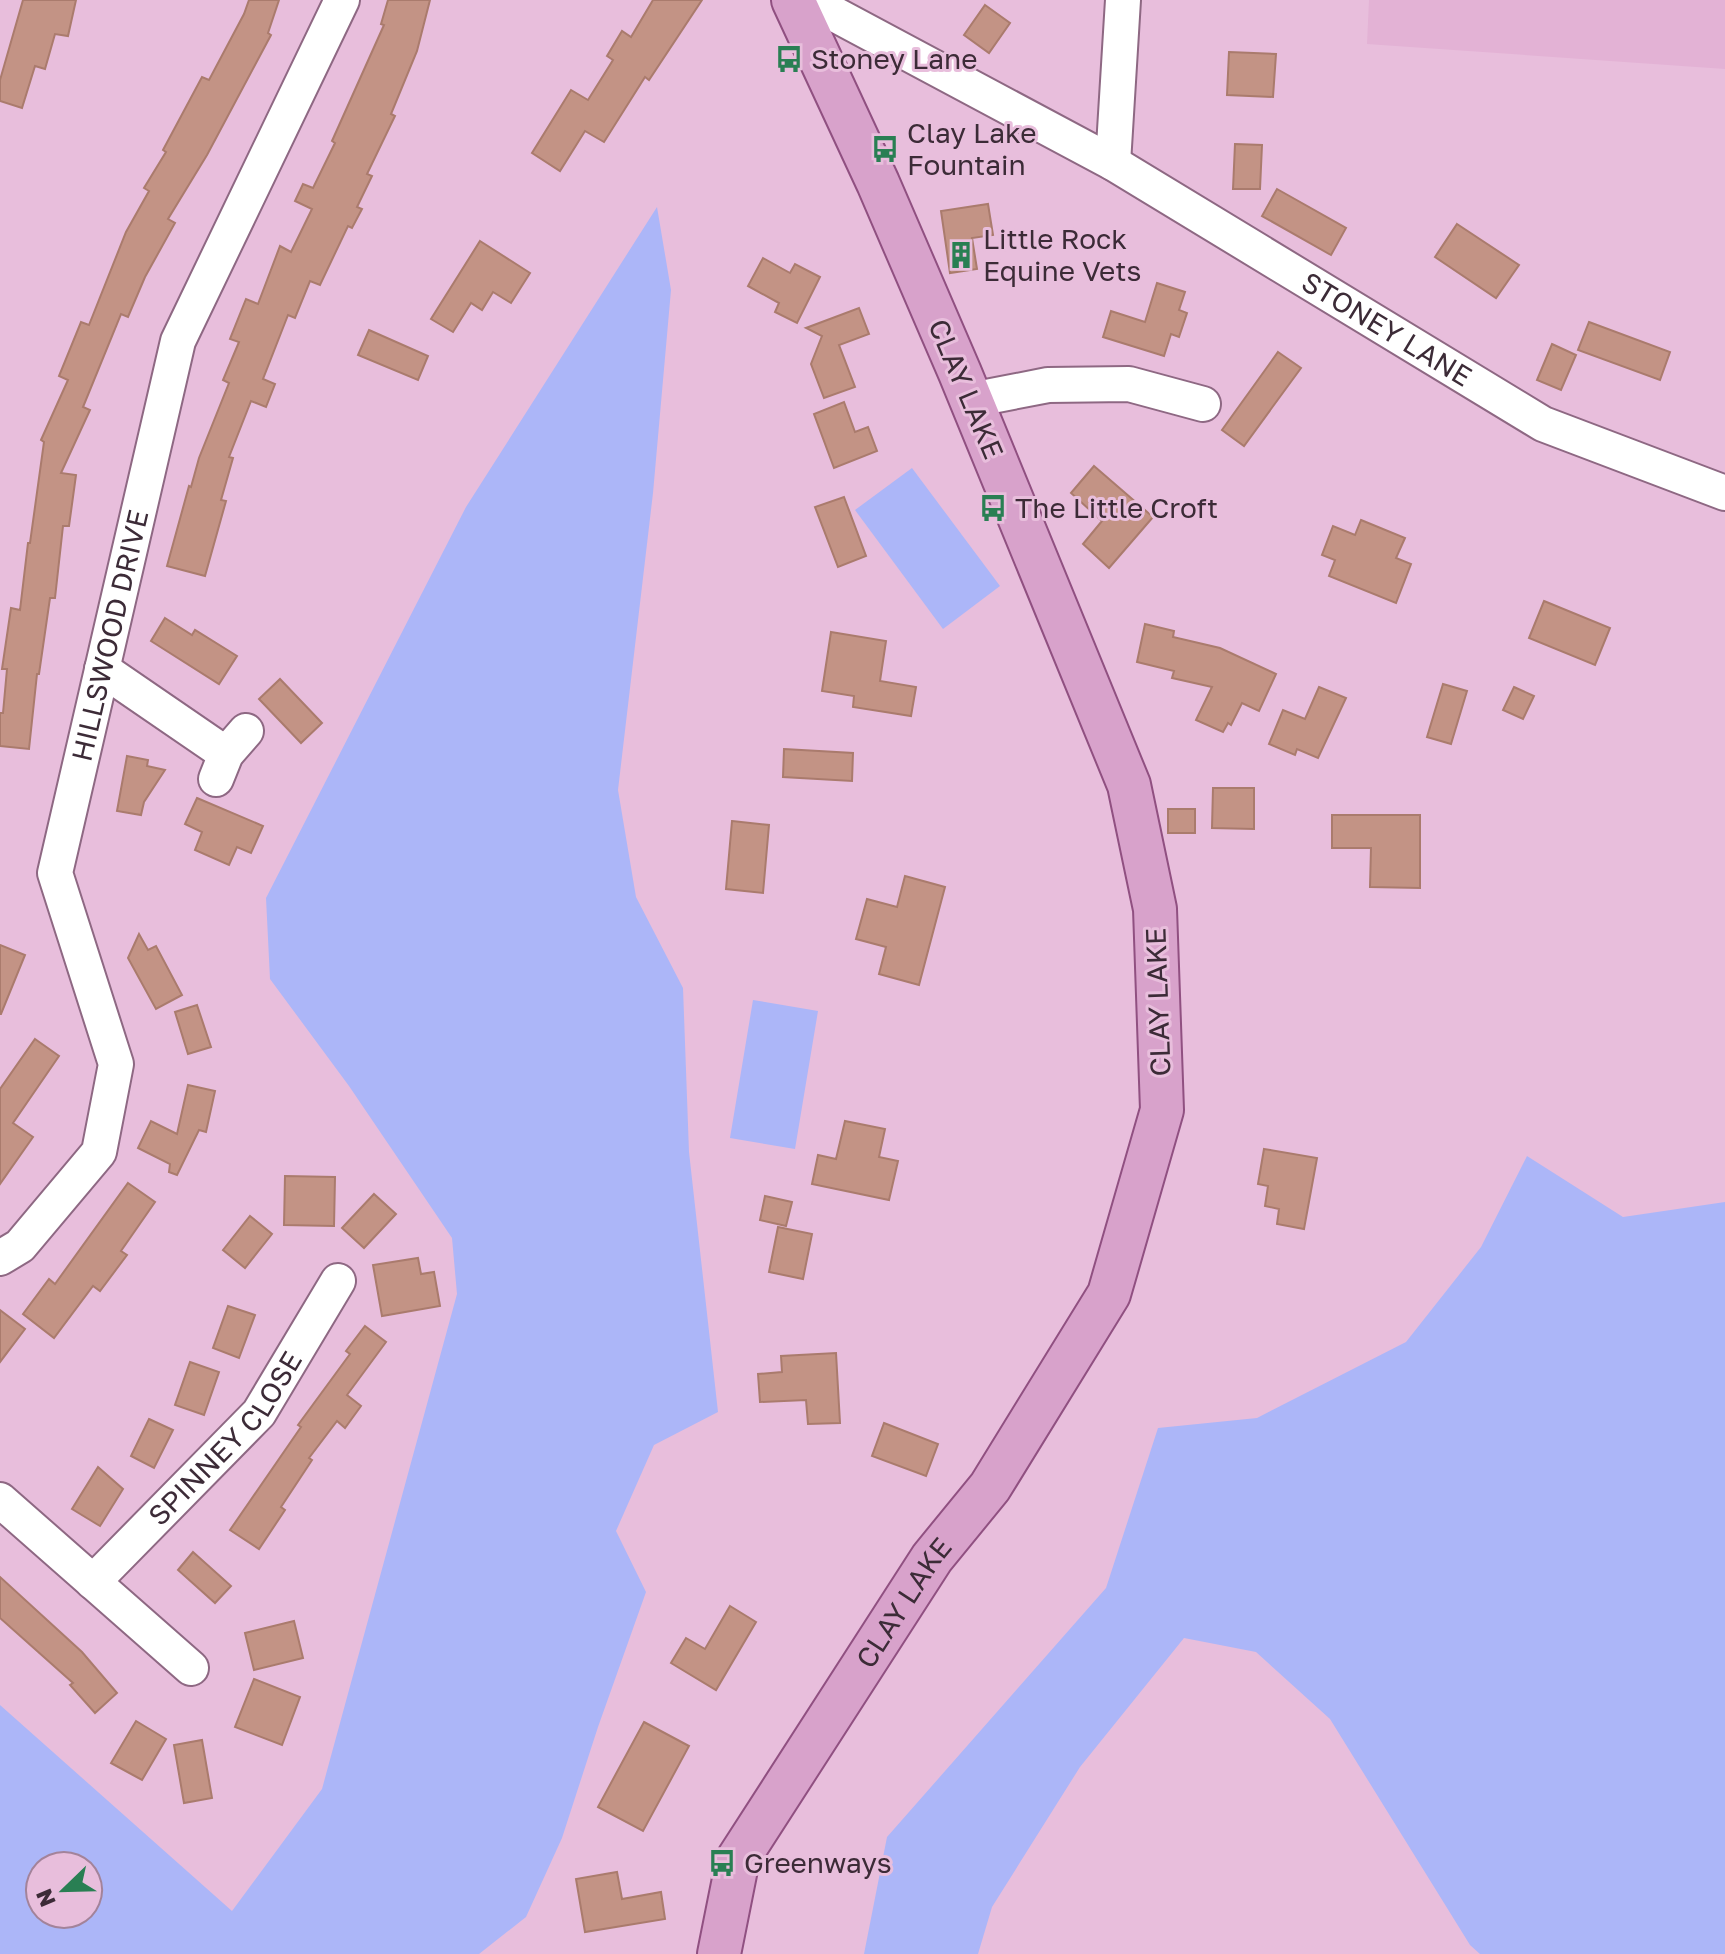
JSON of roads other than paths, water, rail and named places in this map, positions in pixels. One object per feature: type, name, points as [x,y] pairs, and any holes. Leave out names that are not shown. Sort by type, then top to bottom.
[{"type":"main road","name":"CLAY LAKE","points":[[719,1954],[738,1859],[932,1558],[990,1487],[1109,1294],[1162,1110],[1155,909],[1129,785],[971,400],[878,183],[793,0]]},
{"type":"street","name":"HILLSWOOD DRIVE","points":[[0,1258],[20,1246],[99,1152],[116,1064],[55,873],[178,341],[342,0]]},
{"type":"street","name":"STONEY LANE","points":[[808,0],[1113,163],[1543,424],[1725,493]]},
{"type":"street","points":[[1113,163],[1123,0]]},
{"type":"street","points":[[971,400],[1048,385],[1129,384],[1203,404]]},
{"type":"street","points":[[102,669],[229,755]]},
{"type":"street","name":"SPINNEY CLOSE","points":[[93,1582],[259,1413],[338,1281]]},
{"type":"street","points":[[0,1500],[191,1668]]},
{"type":"place","name":"Stoney Lane","points":[[789,59]]},
{"type":"place","name":"Clay Lake Fountain","points":[[885,149]]},
{"type":"place","name":"Little Rock Equine Vets","points":[[961,255]]},
{"type":"place","name":"The Little Croft","points":[[993,508]]},
{"type":"place","name":"Greenways","points":[[722,1863]]}]
